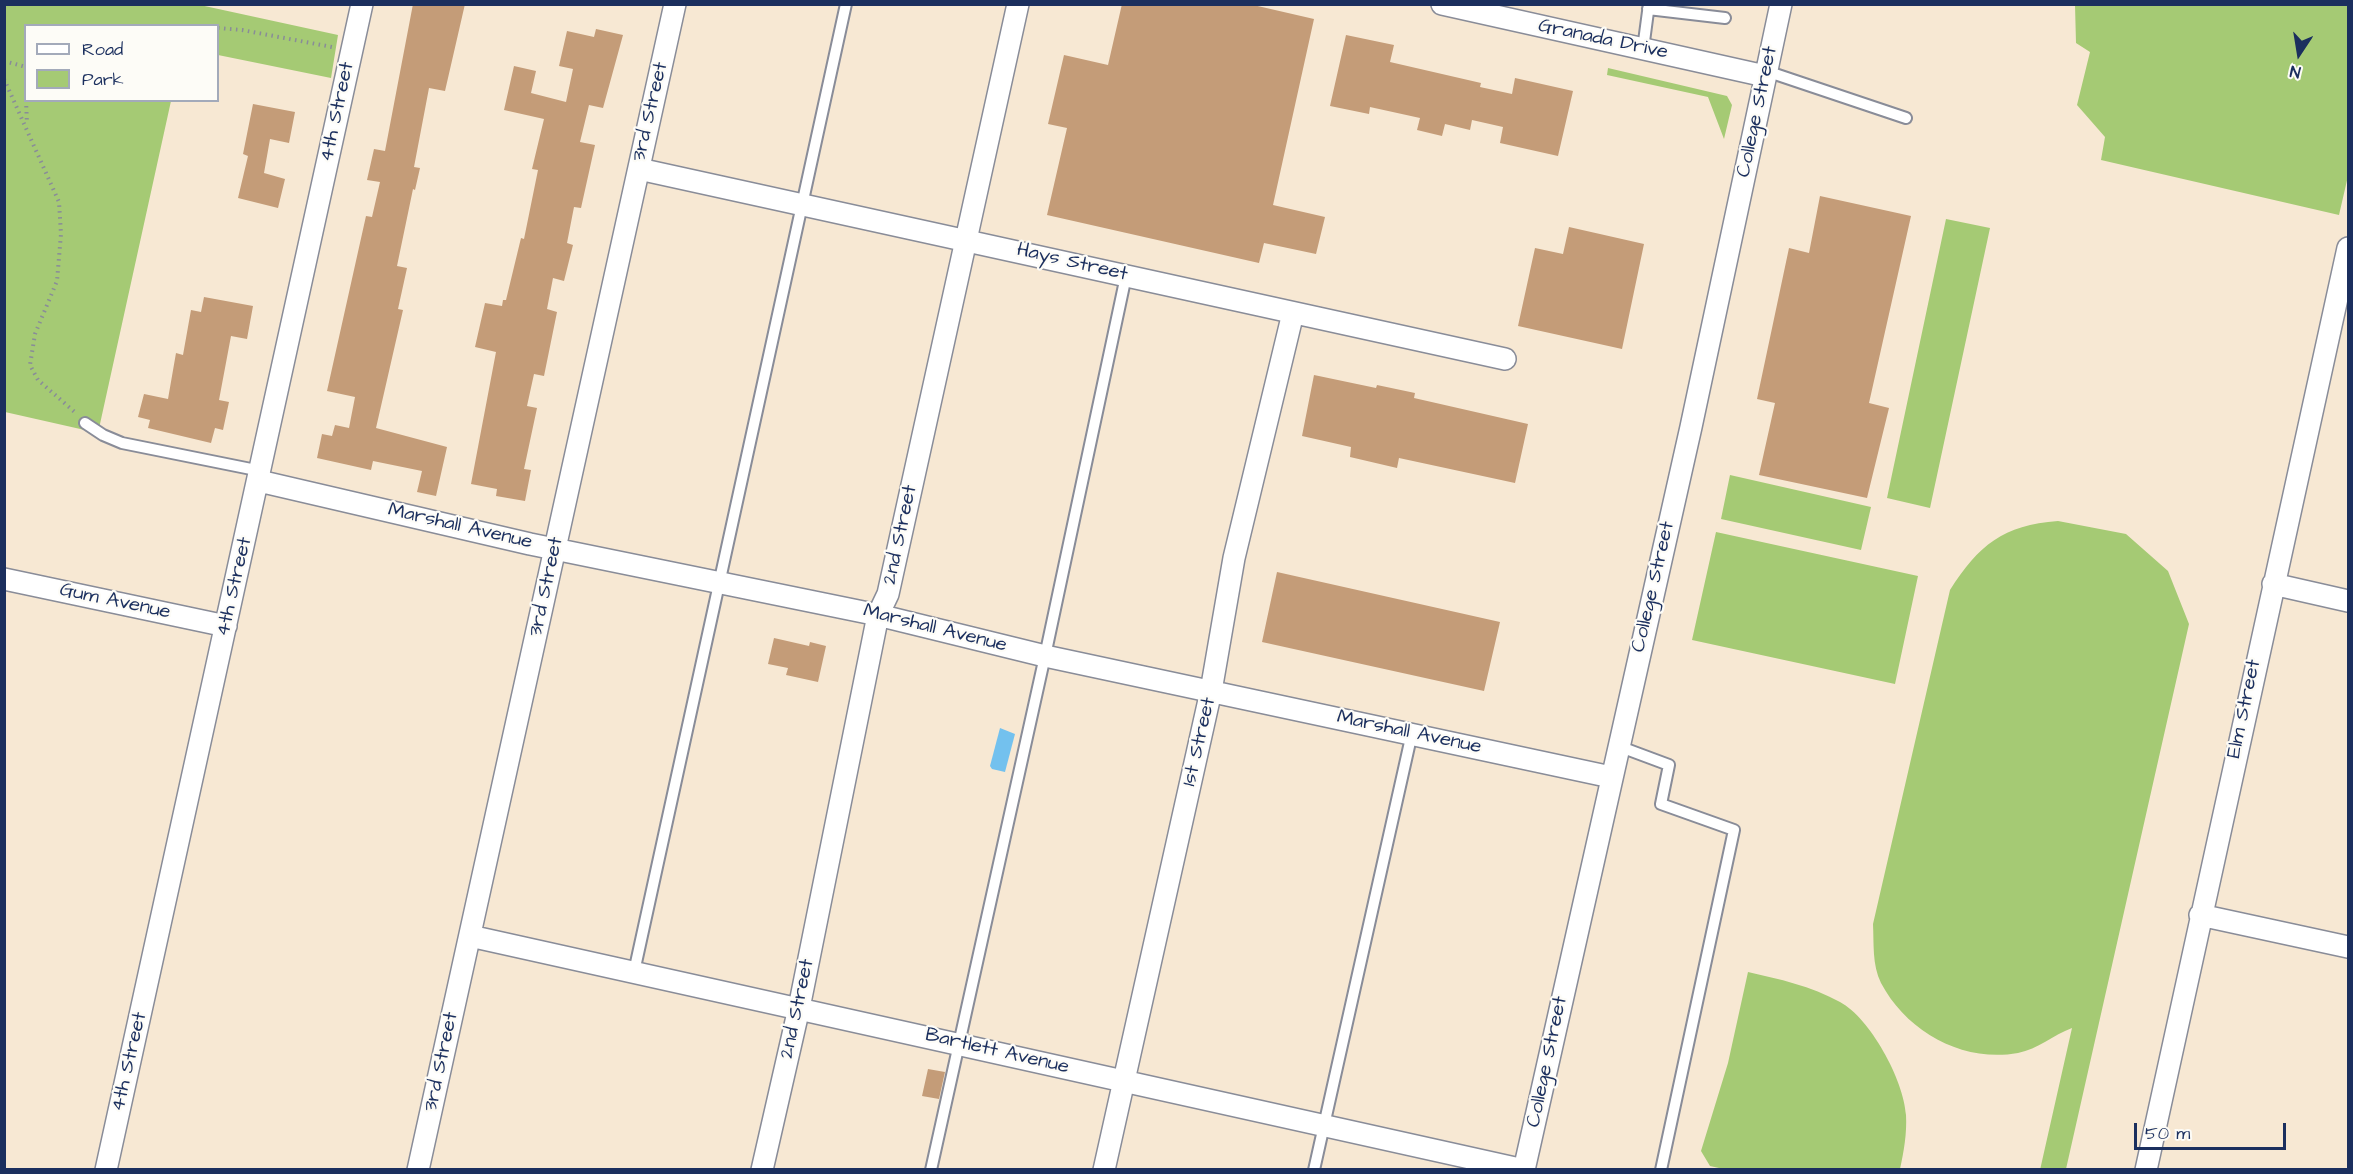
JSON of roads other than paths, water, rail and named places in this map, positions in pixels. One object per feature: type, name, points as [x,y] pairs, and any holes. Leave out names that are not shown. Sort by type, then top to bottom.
[{"type":"street","name":"4th Street","points":[[106,1170],[362,4]]},
{"type":"street","name":"3rd Street","points":[[418,1170],[675,4]]},
{"type":"street","name":"2nd Street","points":[[762,1170],[799,1008],[879,615],[888,594],[1018,4]]},
{"type":"street","name":"College Street","points":[[1524,1170],[1691,427],[1781,4]]},
{"type":"street","name":"Granada Drive","points":[[1449,5],[1643,49],[1766,73]]},
{"type":"street","name":"Hays Street","points":[[639,169],[1504,359]]},
{"type":"street","name":"Elm Street","points":[[2146,1170],[2200,915],[2349,248]]},
{"type":"street","name":"1st Street","points":[[1104,1170],[1211,692],[1234,558],[1293,313]]},
{"type":"street","name":"Marshall Avenue","points":[[260,476],[530,544],[556,547],[879,615],[1046,656],[1611,777]]},
{"type":"street","name":"Gum Avenue","points":[[4,579],[226,626]]},
{"type":"street","points":[[2273,584],[2349,601]]},
{"type":"street","points":[[2200,915],[2349,947]]},
{"type":"street","name":"Bartlett Avenue","points":[[470,936],[1524,1170]]},
{"type":"lane","points":[[634,972],[846,4]]},
{"type":"lane","points":[[1643,49],[1648,7],[1725,18]]},
{"type":"lane","points":[[1766,73],[1906,118]]},
{"type":"lane","points":[[931,1170],[1046,656],[1126,276]]},
{"type":"lane","points":[[85,423],[103,435],[122,442],[260,476]]},
{"type":"lane","points":[[1314,1170],[1412,733]]},
{"type":"lane","points":[[1618,746],[1669,765],[1661,804],[1734,830],[1661,1170]]},
{"type":"water","points":[[1000,728],[1015,734],[1005,772],[992,769],[990,766]]}]
